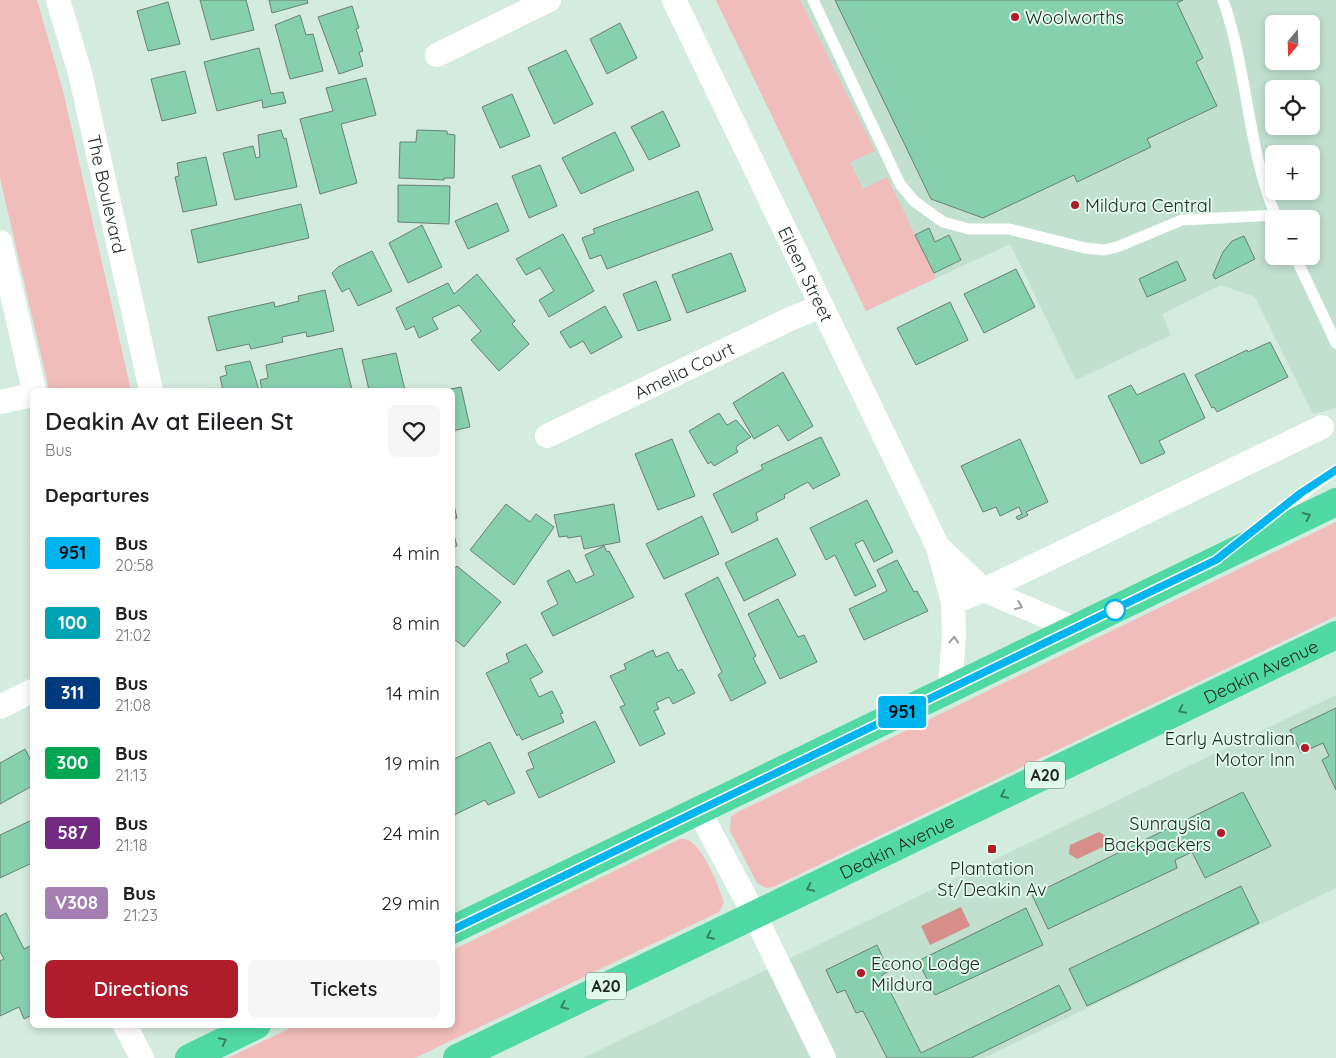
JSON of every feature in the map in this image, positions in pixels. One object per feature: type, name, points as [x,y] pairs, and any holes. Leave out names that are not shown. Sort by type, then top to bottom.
[{"type":"highway","points":[[455,929],[1336,502]]},
{"type":"highway","name":"Deakin Avenue","points":[[457,1058],[1336,635]]},
{"type":"highway","points":[[190,1058],[251,1028]]},
{"type":"street","name":"The Boulevard","points":[[58,0],[80,73],[151,388]]},
{"type":"street","points":[[437,55],[549,0]]},
{"type":"street","name":"Eileen Street","points":[[674,0],[938,547],[953,602],[954,635],[950,689]]},
{"type":"street","points":[[0,242],[34,388]]},
{"type":"street","name":"Amelia Court","points":[[547,436],[790,319],[822,306]]},
{"type":"street","points":[[0,402],[30,395]]},
{"type":"street","points":[[953,602],[984,590],[1322,427]]},
{"type":"street","name":"Eileen Street","points":[[938,547],[984,590],[1076,629]]},
{"type":"street","points":[[0,707],[30,692]]},
{"type":"street","points":[[699,811],[754,914],[824,1058]]},
{"type":"street","points":[[127,1028],[142,1058]]},
{"type":"lane","points":[[813,0],[900,184],[914,201],[943,222],[969,229],[1009,229],[1085,248],[1104,250],[1117,247],[1182,220],[1265,217]]},
{"type":"lane","points":[[1223,0],[1232,28],[1253,136],[1275,210]]},
{"type":"lane","points":[[1298,265],[1336,343]]},
{"type":"lane","points":[[1216,560],[1301,493],[1336,470]]},
{"type":"shaded area","points":[[0,0],[37,0],[63,91],[131,388],[49,388],[0,178]]},
{"type":"shaded area","name":"Mildura Central","points":[[716,0],[1336,0],[1336,408],[1313,414],[1255,297],[1221,285],[1162,314],[1171,335],[1076,380],[1010,244],[866,311]]},
{"type":"shaded area","points":[[716,0],[800,0],[875,151],[850,162],[863,189],[887,177],[936,278],[866,311]]},
{"type":"shaded area","points":[[1336,522],[1336,616],[773,887],[766,888],[757,883],[730,831],[731,817],[736,813]]},
{"type":"shaded area","points":[[1336,695],[1336,888],[984,1058],[583,1058]]},
{"type":"shaded area","points":[[1099,832],[1106,836],[1105,846],[1077,859],[1069,854],[1070,845]]},
{"type":"shaded area","points":[[680,839],[687,840],[701,853],[724,902],[719,912],[415,1058],[228,1058],[291,1028],[455,1028],[455,949]]},
{"type":"shaded area","points":[[961,907],[970,926],[930,945],[921,926]]},
{"type":"building","points":[[200,0],[246,0],[254,30],[211,40]]},
{"type":"building","points":[[269,0],[307,0],[308,3],[272,13]]},
{"type":"building","points":[[835,0],[1183,0],[1177,3],[1203,58],[1196,62],[1217,106],[1147,139],[1151,147],[1077,182],[1074,175],[983,218],[931,199]]},
{"type":"building","points":[[168,2],[180,44],[148,51],[137,11]]},
{"type":"building","points":[[352,6],[359,28],[356,29],[363,51],[359,52],[363,66],[339,74],[318,17]]},
{"type":"building","points":[[300,15],[306,35],[313,34],[323,71],[290,79],[275,25]]},
{"type":"building","points":[[620,23],[637,58],[607,74],[590,39]]},
{"type":"building","points":[[259,48],[271,94],[283,92],[286,103],[263,108],[262,100],[217,111],[204,62]]},
{"type":"building","points":[[566,50],[593,104],[554,124],[528,68]]},
{"type":"building","points":[[185,71],[196,113],[162,121],[151,79]]},
{"type":"building","points":[[366,78],[376,115],[341,124],[357,183],[320,194],[300,119],[333,111],[326,88]]},
{"type":"building","points":[[512,94],[530,136],[500,148],[482,107]]},
{"type":"building","points":[[663,111],[680,146],[649,160],[631,127]]},
{"type":"building","points":[[281,130],[284,139],[286,138],[297,187],[235,200],[223,153],[253,146],[256,158],[260,157],[258,135]]},
{"type":"building","points":[[417,130],[447,131],[447,134],[455,135],[454,178],[444,178],[444,180],[399,178],[400,142],[416,142]]},
{"type":"building","points":[[615,132],[634,170],[581,194],[562,158]]},
{"type":"building","points":[[206,157],[217,205],[183,212],[175,177],[179,176],[177,163]]},
{"type":"building","points":[[540,165],[557,206],[529,218],[512,176]]},
{"type":"building","points":[[398,185],[450,186],[449,224],[398,222]]},
{"type":"building","points":[[698,191],[713,230],[607,269],[601,255],[590,259],[582,238],[595,233],[593,229]]},
{"type":"building","points":[[497,203],[509,231],[468,249],[455,221]]},
{"type":"building","points":[[301,204],[309,238],[198,263],[191,230]]},
{"type":"building","points":[[422,225],[442,267],[408,283],[389,243]]},
{"type":"building","points":[[929,228],[935,242],[949,235],[961,260],[934,273],[915,235]]},
{"type":"building","points":[[563,234],[594,291],[549,317],[539,300],[554,291],[540,268],[526,275],[516,259]]},
{"type":"building","points":[[1244,236],[1255,259],[1215,279],[1213,275],[1223,252],[1232,241]]},
{"type":"building","points":[[372,251],[392,291],[358,306],[349,288],[342,292],[332,273],[338,267]]},
{"type":"building","points":[[731,253],[746,291],[687,313],[672,275]]},
{"type":"building","points":[[1177,261],[1186,280],[1147,297],[1139,279]]},
{"type":"building","points":[[1016,269],[1035,307],[984,333],[964,294]]},
{"type":"building","points":[[477,274],[515,321],[512,324],[529,344],[499,371],[471,340],[481,331],[459,305],[432,318],[438,329],[419,338],[414,326],[406,330],[396,308],[448,283],[454,294]]},
{"type":"building","points":[[656,281],[671,320],[638,331],[623,294]]},
{"type":"building","points":[[325,290],[334,331],[307,337],[306,332],[282,337],[283,342],[251,349],[249,344],[217,351],[208,317],[274,302],[275,307],[299,301],[298,296]]},
{"type":"building","points":[[950,302],[968,340],[916,365],[897,328]]},
{"type":"building","points":[[605,306],[622,337],[591,354],[583,341],[570,348],[560,332]]},
{"type":"building","points":[[1270,342],[1288,377],[1217,412],[1214,407],[1212,408],[1195,375],[1247,350],[1248,352]]},
{"type":"building","points":[[342,348],[352,388],[262,388],[260,380],[268,378],[266,365]]},
{"type":"building","points":[[396,353],[405,388],[369,388],[362,360]]},
{"type":"building","points":[[250,361],[258,388],[223,388],[220,377],[227,375],[225,366]]},
{"type":"building","points":[[783,372],[813,426],[788,441],[778,425],[754,439],[733,403]]},
{"type":"building","points":[[1184,373],[1205,418],[1159,441],[1165,453],[1141,464],[1108,396],[1131,385],[1137,395]]},
{"type":"building","points":[[461,387],[470,427],[455,430],[455,388]]},
{"type":"building","points":[[719,413],[727,425],[736,420],[751,437],[738,445],[736,448],[738,452],[714,466],[711,462],[708,464],[689,431]]},
{"type":"building","points":[[821,437],[840,475],[813,489],[808,482],[784,495],[785,498],[756,513],[758,520],[732,533],[713,494],[763,469],[761,465]]},
{"type":"building","points":[[672,439],[695,496],[658,510],[635,454]]},
{"type":"building","points":[[1020,439],[1048,502],[1026,512],[1028,515],[1018,520],[1016,517],[1022,514],[1019,507],[1000,516],[996,507],[983,512],[961,466]]},
{"type":"building","points":[[867,500],[893,552],[874,562],[863,540],[855,544],[876,586],[855,596],[835,555],[826,560],[810,528]]},
{"type":"building","points":[[506,504],[530,522],[536,514],[554,527],[514,585],[470,550]]},
{"type":"building","points":[[614,504],[620,542],[584,549],[581,536],[559,537],[554,515]]},
{"type":"building","points":[[702,516],[719,554],[664,579],[646,544]]},
{"type":"building","points":[[777,538],[796,575],[744,601],[725,563]]},
{"type":"building","points":[[604,546],[607,552],[609,551],[634,597],[553,636],[541,613],[558,604],[547,581],[569,570],[576,583],[594,575],[585,555]]},
{"type":"building","points":[[897,560],[914,592],[917,591],[928,611],[864,640],[849,609],[887,591],[877,570]]},
{"type":"building","points":[[457,566],[501,602],[464,647],[455,640],[455,568]]},
{"type":"building","points":[[718,577],[756,656],[753,658],[766,683],[731,701],[718,675],[722,672],[685,594]]},
{"type":"building","points":[[778,599],[798,637],[804,635],[817,662],[780,679],[748,614]]},
{"type":"building","points":[[526,644],[543,672],[530,679],[539,697],[552,691],[563,713],[560,714],[564,722],[522,740],[519,734],[517,736],[486,673],[509,662],[506,654]]},
{"type":"building","points":[[653,650],[656,657],[668,652],[678,671],[682,669],[695,693],[673,704],[669,697],[656,703],[659,709],[654,711],[665,734],[640,746],[620,707],[625,705],[610,676],[626,669],[624,664]]},
{"type":"building","name":"Early Australian Motor Inn","points":[[1336,708],[1336,790],[1322,760],[1329,756],[1323,743],[1301,753],[1290,730]]},
{"type":"building","points":[[595,721],[615,762],[539,798],[526,771],[534,768],[528,753]]},
{"type":"building","points":[[490,742],[515,793],[488,805],[485,800],[455,815],[455,759]]},
{"type":"building","points":[[25,749],[30,759],[30,787],[0,804],[0,763]]},
{"type":"building","points":[[1243,792],[1271,846],[1205,878],[1192,852],[1175,860],[1177,868],[1048,929],[1032,895]]},
{"type":"building","points":[[30,821],[30,864],[0,878],[0,835]]},
{"type":"building","points":[[1241,886],[1259,923],[1087,1006],[1069,969]]},
{"type":"building","points":[[1026,908],[1043,945],[935,995],[918,961]]},
{"type":"building","points":[[6,913],[24,949],[30,946],[30,1016],[24,1019],[19,1007],[0,1016],[0,961],[4,959],[0,952],[0,916]]},
{"type":"building","points":[[877,945],[889,971],[882,975],[921,1053],[1059,985],[1071,1009],[971,1058],[887,1058],[863,1011],[856,1013],[845,990],[837,993],[826,970]]},
{"type":"bus line","name":"951","points":[[455,929],[1216,560],[1301,493],[1336,470]]},
{"type":"place","name":"Woolworths","points":[[1015,17]]},
{"type":"place","name":"Mildura Central","points":[[1075,205]]},
{"type":"place","name":"Early Australian Motor Inn","points":[[1305,748]]},
{"type":"place","name":"Sunraysia Backpackers","points":[[1221,833]]},
{"type":"place","name":"Plantation St/Deakin Av","points":[[992,849]]},
{"type":"place","name":"Econo Lodge Mildura","points":[[861,973]]}]
